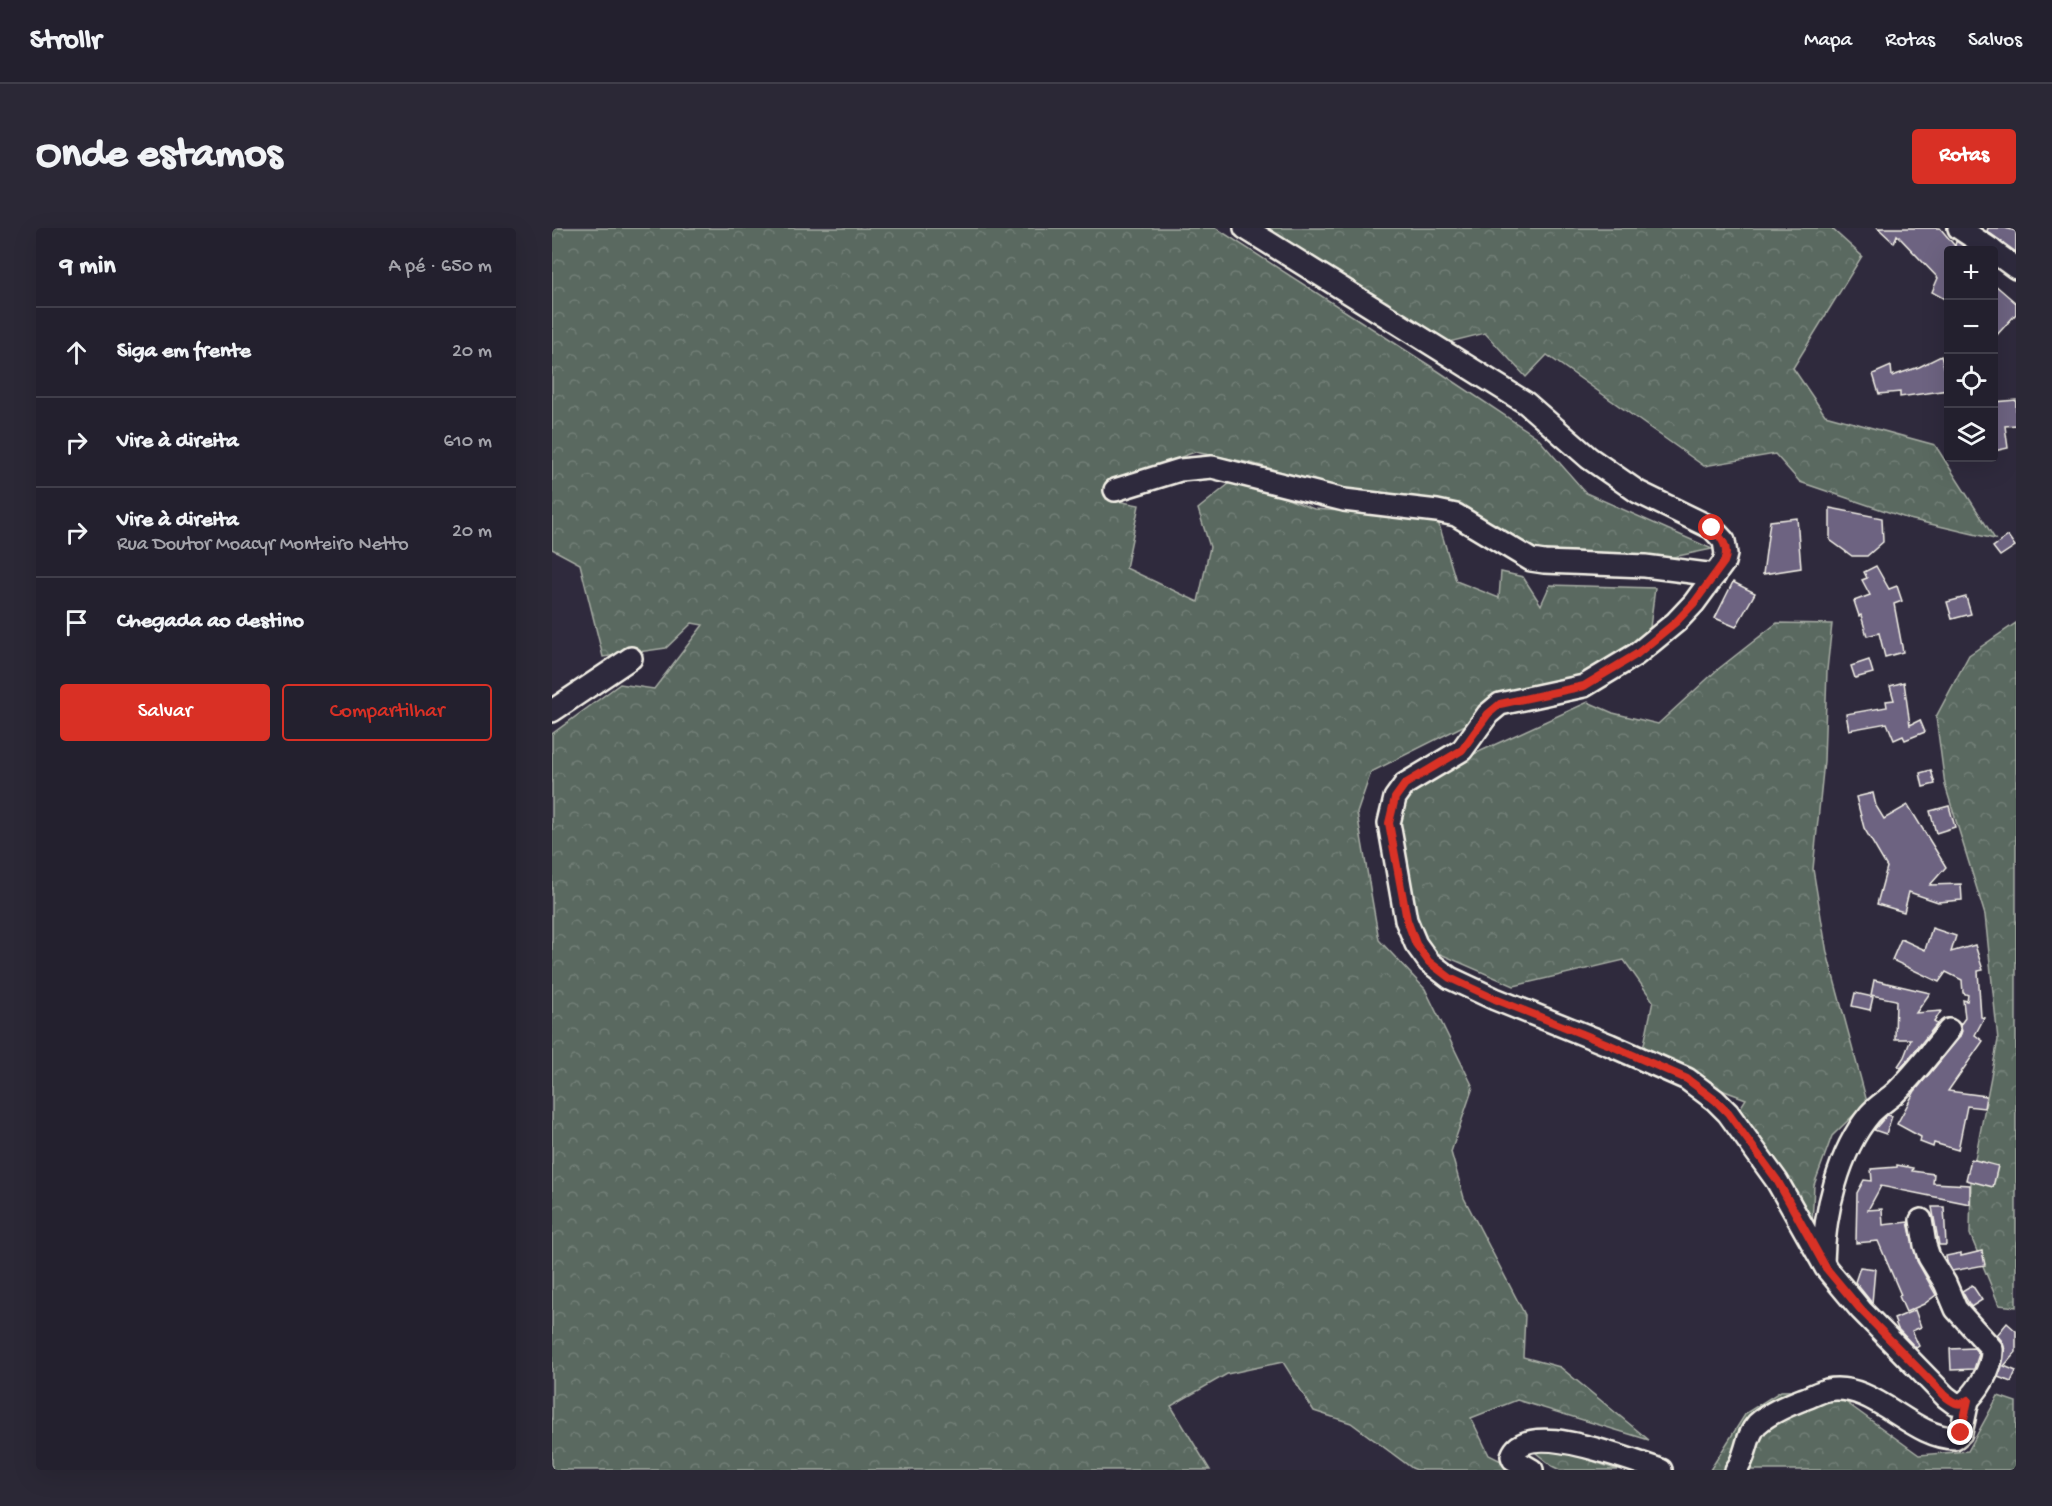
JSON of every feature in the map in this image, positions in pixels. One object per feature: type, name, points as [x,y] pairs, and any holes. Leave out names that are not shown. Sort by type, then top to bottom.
[{"type":"street","points":[[1245,228],[1526,402],[1589,458],[1638,492],[1712,528],[1724,541],[1726,554],[1724,562],[1694,603],[1676,622],[1637,654],[1584,686],[1509,701],[1493,709],[1462,750],[1405,784],[1395,798],[1389,823],[1407,920],[1416,944],[1429,962],[1450,978],[1610,1045],[1687,1079],[1702,1089],[1728,1113],[1777,1180],[1823,1262],[1861,1310],[1946,1397],[1958,1404],[1963,1404],[1989,1368],[1992,1349],[1956,1309],[1945,1283],[1929,1257],[1922,1220]]},
{"type":"street","points":[[1959,228],[1986,246]]},
{"type":"street","points":[[1998,255],[2016,268]]},
{"type":"street","points":[[1114,490],[1180,470],[1212,467],[1344,500],[1447,512],[1463,518],[1517,553],[1537,561],[1645,566],[1715,575]]},
{"type":"street","points":[[552,711],[630,658]]},
{"type":"street","points":[[1823,1262],[1824,1236],[1831,1192],[1852,1143],[1870,1114],[1916,1071],[1949,1030]]},
{"type":"street","points":[[1736,1470],[1756,1425],[1783,1408],[1828,1390],[1843,1390],[1873,1400],[1925,1430],[1946,1438],[1955,1438],[1961,1433],[1968,1400]]},
{"type":"street","points":[[1532,1470],[1513,1459],[1514,1450],[1524,1443],[1555,1440],[1573,1442],[1661,1470]]},
{"type":"green space","points":[[552,228],[1216,228],[1537,437],[1586,493],[1712,549],[1649,562],[1529,562],[1457,506],[1353,492],[1251,463],[1195,452],[1111,482],[1106,499],[1139,505],[1126,568],[1198,602],[1210,547],[1198,509],[1235,479],[1314,509],[1437,518],[1456,581],[1499,598],[1501,572],[1523,577],[1541,605],[1550,585],[1655,588],[1649,635],[1604,672],[1463,726],[1371,772],[1357,813],[1379,940],[1425,989],[1473,1087],[1451,1152],[1464,1198],[1525,1315],[1523,1357],[1560,1367],[1649,1440],[1517,1400],[1471,1418],[1489,1455],[1519,1470],[1417,1470],[1351,1423],[1314,1411],[1283,1362],[1227,1374],[1171,1406],[1210,1470],[552,1470],[552,734],[620,684],[654,689],[703,625],[692,623],[666,648],[603,657],[580,564],[552,549]]},
{"type":"green space","points":[[1264,228],[1831,228],[1862,256],[1793,368],[1825,415],[1935,445],[1995,539],[1909,519],[1800,482],[1775,454],[1704,466],[1547,355],[1526,377],[1485,333],[1445,343]]},
{"type":"green space","points":[[1777,623],[1832,624],[1827,670],[1824,761],[1813,869],[1827,953],[1867,1102],[1832,1136],[1814,1185],[1811,1244],[1730,1124],[1746,1099],[1716,1088],[1642,1054],[1653,1001],[1624,960],[1514,986],[1431,950],[1412,909],[1400,824],[1408,793],[1437,771],[1588,702],[1613,713],[1658,724],[1717,670]]},
{"type":"green space","points":[[2016,623],[2016,1307],[1999,1305],[1970,1234],[1971,1180],[1998,1040],[1985,915],[1945,785],[1936,717],[1969,655]]},
{"type":"green space","points":[[1829,1390],[1919,1455],[1968,1451],[1998,1396],[2016,1402],[2016,1470],[1710,1470],[1746,1413],[1781,1391]]},
{"type":"green space","points":[[1561,1450],[1618,1470],[1560,1470],[1535,1452]]},
{"type":"building","points":[[1878,228],[1940,228],[1955,246],[1944,246],[1944,299],[1932,292],[1938,278],[1897,235],[1894,243]]},
{"type":"building","points":[[1988,228],[2005,228],[2016,231],[2016,252],[1987,231]]},
{"type":"building","points":[[1998,287],[2016,303],[2016,314],[1998,334]]},
{"type":"building","points":[[1941,356],[1944,366],[1944,391],[1900,397],[1900,392],[1879,394],[1873,374],[1891,366],[1892,376],[1919,367]]},
{"type":"building","points":[[2016,400],[2016,425],[2005,426],[2008,448],[1998,450],[1998,408],[1998,402]]},
{"type":"building","points":[[1830,508],[1882,518],[1883,542],[1867,556],[1852,556],[1830,540]]},
{"type":"building","points":[[1797,518],[1801,568],[1763,574],[1770,521]]},
{"type":"building","points":[[2008,536],[2015,546],[2000,556],[1993,547]]},
{"type":"building","points":[[1876,566],[1889,589],[1897,586],[1902,601],[1894,604],[1903,652],[1885,657],[1879,633],[1867,636],[1854,601],[1870,595],[1862,580],[1867,578],[1864,572]]},
{"type":"building","points":[[1733,582],[1755,593],[1736,627],[1715,618]]},
{"type":"building","points":[[1966,597],[1971,614],[1952,619],[1947,602]]},
{"type":"building","points":[[1869,660],[1873,673],[1855,678],[1851,666]]},
{"type":"building","points":[[1904,682],[1910,725],[1920,720],[1925,732],[1905,740],[1903,736],[1894,740],[1887,723],[1849,730],[1846,714],[1887,707],[1886,701],[1894,700],[1890,686]]},
{"type":"building","points":[[1931,770],[1935,784],[1923,787],[1920,773]]},
{"type":"building","points":[[1873,793],[1876,806],[1884,819],[1908,805],[1946,867],[1930,885],[1961,884],[1962,900],[1938,902],[1909,892],[1904,912],[1877,904],[1887,867],[1864,828],[1856,797]]},
{"type":"building","points":[[1949,806],[1955,827],[1936,833],[1930,811]]},
{"type":"building","points":[[1932,928],[1956,936],[1951,952],[1975,945],[1983,970],[1978,971],[1981,1017],[1984,1018],[1975,1035],[1983,1041],[1948,1091],[1986,1096],[1984,1108],[1967,1106],[1958,1150],[1934,1143],[1933,1147],[1920,1142],[1921,1137],[1897,1124],[1915,1091],[1959,1038],[1962,1031],[1960,1025],[1965,1018],[1963,1000],[1967,1001],[1968,995],[1963,993],[1962,980],[1946,972],[1939,982],[1892,960],[1901,939],[1925,950]]},
{"type":"building","points":[[1874,980],[1930,993],[1916,1013],[1941,1011],[1934,1022],[1937,1024],[1901,1068],[1898,1066],[1911,1039],[1895,1039],[1896,1000],[1871,995]]},
{"type":"building","points":[[1855,993],[1873,997],[1870,1010],[1852,1006]]},
{"type":"building","points":[[1887,1115],[1892,1116],[1886,1134],[1874,1130]]},
{"type":"building","points":[[1971,1159],[1998,1166],[1993,1187],[1966,1180]]},
{"type":"building","points":[[1897,1165],[1913,1168],[1912,1171],[1934,1174],[1933,1183],[1970,1185],[1970,1204],[1881,1186],[1868,1210],[1882,1209],[1883,1225],[1908,1222],[1917,1261],[1936,1295],[1924,1304],[1906,1312],[1878,1241],[1856,1243],[1857,1193],[1864,1180],[1872,1181],[1871,1169],[1897,1167]]},
{"type":"building","points":[[1932,1207],[1944,1207],[1946,1245],[1939,1245]]},
{"type":"building","points":[[1982,1251],[1985,1265],[1952,1271],[1947,1262],[1946,1256],[1961,1253],[1961,1256]]},
{"type":"building","points":[[1860,1267],[1875,1269],[1872,1303],[1855,1282]]},
{"type":"building","points":[[1972,1285],[1982,1300],[1971,1307],[1962,1291]]},
{"type":"building","points":[[1915,1310],[1921,1327],[1912,1331],[1919,1346],[1916,1348],[1898,1329],[1894,1319]]},
{"type":"building","points":[[2007,1323],[2016,1331],[2016,1352],[2004,1366],[2016,1371],[2011,1382],[1998,1377],[2005,1350],[1997,1335]]},
{"type":"building","points":[[1974,1348],[1979,1354],[1974,1369],[1951,1370],[1950,1349]]},
{"type":"route","points":[[1712,528],[1724,541],[1726,554],[1724,562],[1694,603],[1657,638],[1637,654],[1584,686],[1500,704],[1488,714],[1462,750],[1405,784],[1395,798],[1389,823],[1407,920],[1416,944],[1429,962],[1450,978],[1687,1079],[1715,1100],[1728,1113],[1777,1180],[1826,1268],[1861,1310],[1946,1397],[1958,1404],[1963,1404],[1968,1400],[1961,1433]]}]
